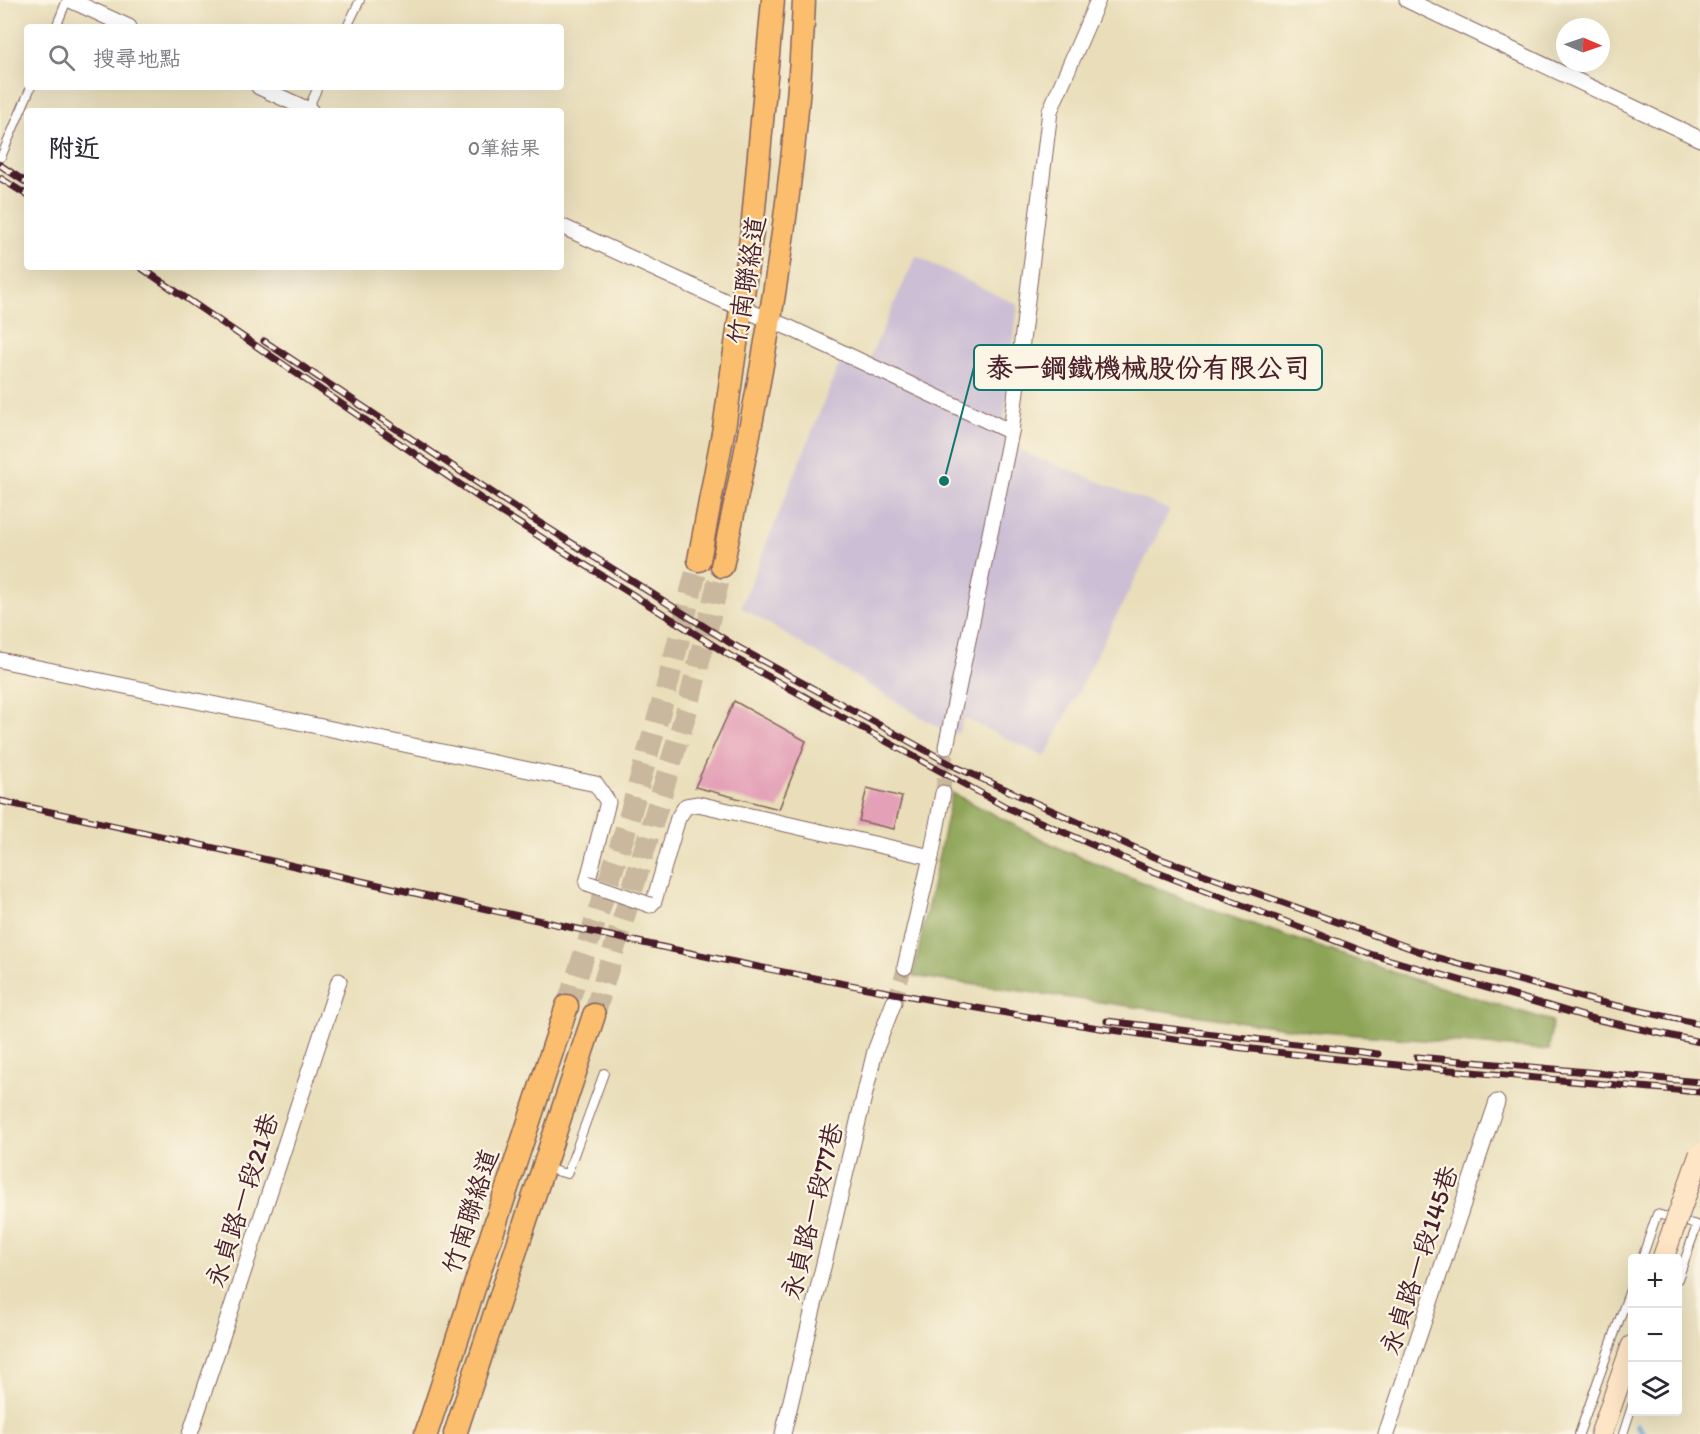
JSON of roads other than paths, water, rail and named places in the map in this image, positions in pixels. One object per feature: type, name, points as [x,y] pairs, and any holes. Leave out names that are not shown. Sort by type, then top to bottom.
[{"type":"main road","name":"竹南聯絡道","points":[[699,560],[724,422],[752,231],[773,0]]},
{"type":"main road","name":"竹南聯絡道","points":[[722,566],[770,319],[790,174],[804,0]]},
{"type":"main road","name":"竹南聯絡道","points":[[426,1434],[567,1006]]},
{"type":"main road","points":[[455,1434],[594,1015]]},
{"type":"street","points":[[69,0],[122,24]]},
{"type":"street","points":[[946,747],[1011,432],[1050,111],[1098,0]]},
{"type":"street","points":[[1407,0],[1700,139]]},
{"type":"street","points":[[266,90],[306,108]]},
{"type":"street","points":[[564,227],[740,308],[770,319],[1011,432]]},
{"type":"street","points":[[0,660],[596,784],[608,802],[587,884],[650,904],[654,901],[678,818],[686,806],[699,804],[932,857]]},
{"type":"street","points":[[905,967],[932,857],[943,793]]},
{"type":"street","name":"永貞路一段21巷","points":[[190,1434],[339,981]]},
{"type":"street","name":"永貞路一段77巷","points":[[783,1434],[875,1051],[894,1002]]},
{"type":"street","name":"永貞路一段145巷","points":[[1386,1434],[1497,1102]]},
{"type":"street","points":[[1664,1254],[1700,1154]]},
{"type":"street","points":[[1601,1434],[1628,1357]]},
{"type":"lane","points":[[57,24],[69,0]]},
{"type":"lane","points":[[348,24],[360,0]]},
{"type":"lane","points":[[1,157],[30,90]]},
{"type":"lane","points":[[311,108],[317,90]]},
{"type":"lane","points":[[543,1168],[567,1174],[604,1073]]},
{"type":"lane","points":[[1643,1254],[1657,1214],[1696,1225],[1682,1265]]},
{"type":"lane","points":[[1579,1434],[1628,1295]]},
{"type":"lane","points":[[1623,1434],[1629,1416]]},
{"type":"waterway","points":[[1637,1425],[1645,1434]]},
{"type":"tunnel","points":[[567,1006],[625,832],[666,690],[699,560]]},
{"type":"tunnel","points":[[594,1015],[689,703],[722,566]]},
{"type":"tunnel","points":[[943,793],[946,747]]},
{"type":"tunnel","points":[[894,1002],[905,967]]},
{"type":"railway","points":[[0,165],[24,181]]},
{"type":"railway","points":[[0,178],[24,193]]},
{"type":"railway","points":[[144,270],[499,511],[729,655],[1006,807],[1148,869],[1370,954],[1590,1018],[1700,1042]]},
{"type":"railway","points":[[264,341],[505,501],[732,644],[956,767],[1155,857],[1438,958],[1595,1001],[1700,1024]]},
{"type":"railway","points":[[0,801],[694,954],[973,1007],[1186,1041],[1259,1050],[1406,1066],[1700,1092]]},
{"type":"railway","points":[[1107,1021],[1378,1054]]},
{"type":"railway","points":[[1417,1057],[1700,1082]]},
{"type":"place","name":"泰一鋼鐵機械股份有限公司","points":[[944,481]]}]
